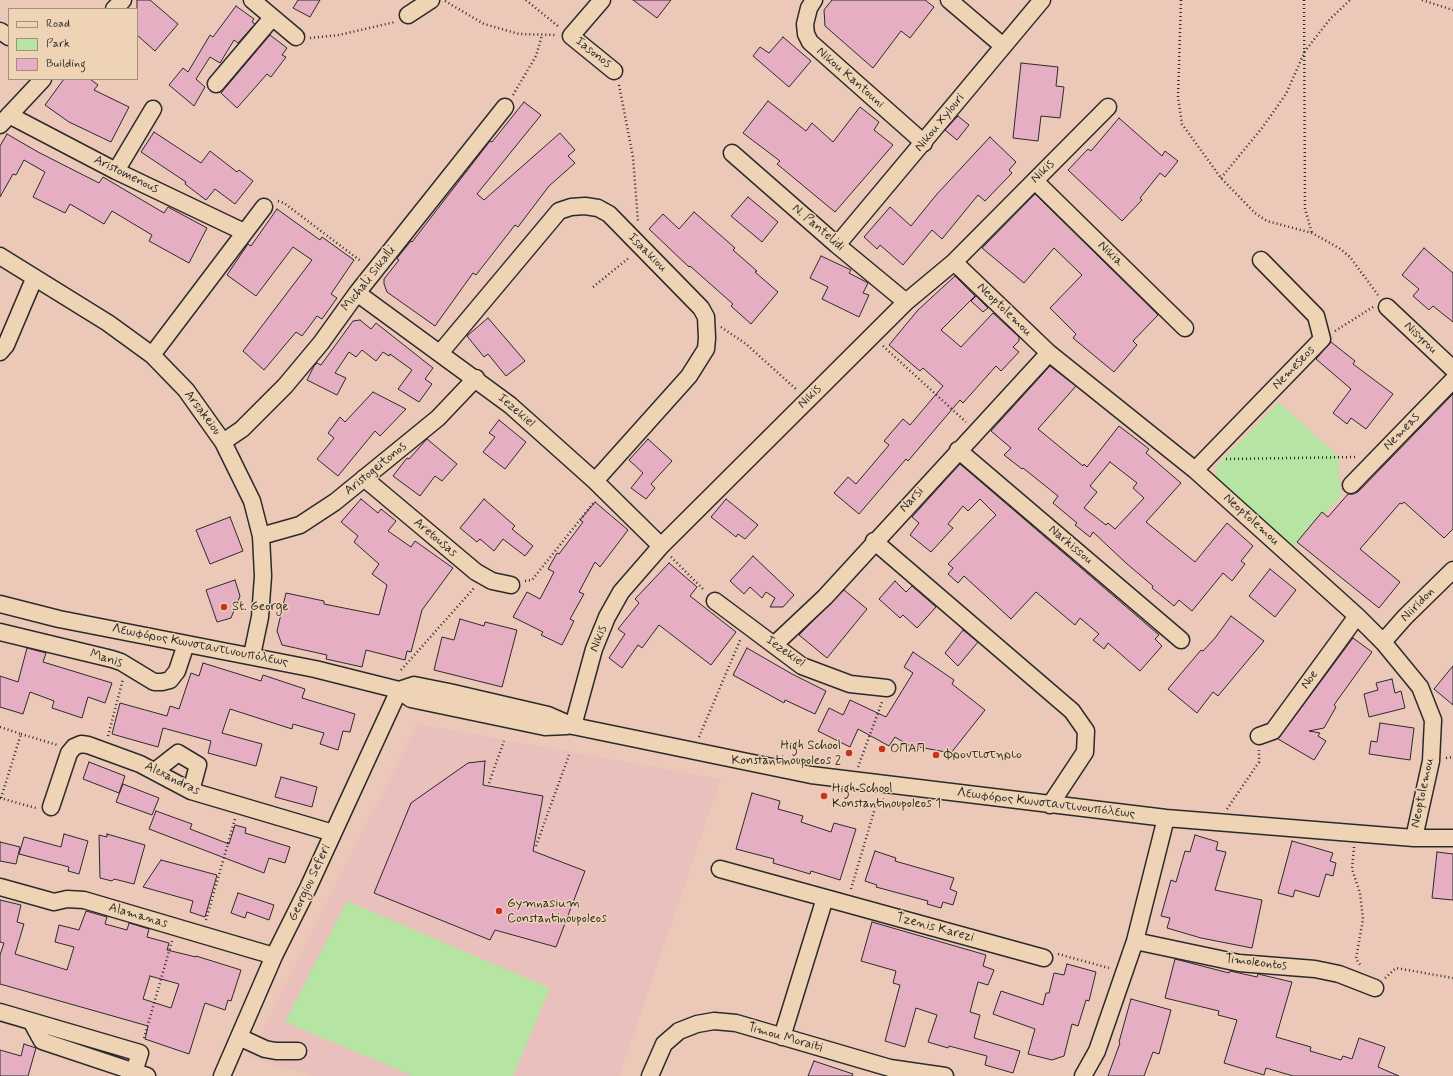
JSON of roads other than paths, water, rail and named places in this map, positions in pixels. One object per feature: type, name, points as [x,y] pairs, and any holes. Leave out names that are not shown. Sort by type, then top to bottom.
[{"type":"street","points":[[115,8],[123,0]]},
{"type":"street","points":[[252,0],[296,37]]},
{"type":"street","points":[[408,16],[431,0]]},
{"type":"street","name":"Iasonos","points":[[602,0],[571,36],[614,70]]},
{"type":"street","name":"Nikou Kantouni","points":[[814,0],[809,8],[805,24],[806,34],[810,42],[924,143]]},
{"type":"street","points":[[949,0],[1003,46]]},
{"type":"street","name":"Nikou Xylouri","points":[[837,245],[924,143],[1042,0]]},
{"type":"street","points":[[216,84],[272,18]]},
{"type":"street","points":[[5,120],[42,80]]},
{"type":"street","name":"Michali Sikalli","points":[[223,442],[242,429],[285,386],[321,343],[356,293],[505,107]]},
{"type":"street","name":"Nikis","points":[[572,726],[592,656],[607,617],[621,592],[661,546],[807,400],[906,302],[954,262],[1108,107]]},
{"type":"street","points":[[116,170],[153,109]]},
{"type":"street","name":"Aristomenous","points":[[5,120],[116,170],[244,232]]},
{"type":"street","name":"N. Pantelidi","points":[[732,153],[837,245],[906,302]]},
{"type":"street","name":"Nikia","points":[[1035,181],[1185,328]]},
{"type":"street","name":"Isaakiou","points":[[440,352],[560,211],[572,207],[585,206],[598,208],[609,214],[702,308],[706,318],[707,338],[706,349],[700,361],[689,376],[599,485]]},
{"type":"street","points":[[152,355],[264,207]]},
{"type":"street","name":"Arsakeiou","points":[[0,256],[34,279],[108,323],[152,355],[186,390],[223,442],[252,501],[262,536],[263,576],[260,617],[252,655]]},
{"type":"street","name":"Nemeseos","points":[[1200,464],[1322,339],[1316,316],[1261,260]]},
{"type":"street","name":"Neoptolemou","points":[[954,262],[1049,353],[1200,464],[1384,642],[1420,687],[1433,720],[1432,762],[1414,838]]},
{"type":"street","points":[[0,352],[6,345],[34,279]]},
{"type":"street","name":"Iezekiel","points":[[356,293],[476,378],[510,405],[599,485],[661,546]]},
{"type":"street","name":"Nisyrou","points":[[1387,307],[1453,369]]},
{"type":"street","name":"Narsi","points":[[774,645],[824,597],[874,541],[1049,353]]},
{"type":"street","name":"Aristogeitonos","points":[[262,536],[300,525],[335,502],[438,418],[476,378]]},
{"type":"street","name":"Nemeas","points":[[1351,485],[1453,380]]},
{"type":"street","name":"Narkissou","points":[[958,450],[1181,640]]},
{"type":"street","name":"Aretousas","points":[[364,478],[484,578],[511,585]]},
{"type":"street","points":[[874,541],[1072,711],[1086,731],[1085,752],[1050,805]]},
{"type":"street","name":"Niiridon","points":[[1384,642],[1405,617],[1453,570]]},
{"type":"street","name":"Iezekiel","points":[[715,600],[802,666],[850,684],[887,688]]},
{"type":"street","name":"Λεωφόρος Κωνσταντινουπόλεως","points":[[0,604],[59,619],[186,644],[252,655],[399,690],[414,685],[449,692],[548,715],[572,726],[811,775],[1166,818],[1414,838],[1453,838]]},
{"type":"street","name":"Noe","points":[[1259,736],[1273,730],[1357,616]]},
{"type":"street","name":"Manis","points":[[0,632],[112,659],[154,682],[170,680],[177,671],[186,644]]},
{"type":"street","name":"Georgiou Seferi","points":[[222,1076],[274,956],[399,690]]},
{"type":"street","name":"Alexandras","points":[[46,808],[69,753],[74,747],[81,744],[140,764],[191,791],[333,833]]},
{"type":"street","points":[[155,771],[178,753],[198,766],[191,791]]},
{"type":"street","points":[[1083,1076],[1097,1051],[1135,941],[1166,818]]},
{"type":"street","name":"Tzenis Karezi","points":[[720,869],[1044,958]]},
{"type":"street","name":"Alamanas","points":[[0,887],[54,902],[68,899],[84,900],[274,956]]},
{"type":"street","points":[[782,1037],[825,898]]},
{"type":"street","name":"Timoleontos","points":[[1135,941],[1239,963],[1315,969],[1339,974],[1375,988]]},
{"type":"street","points":[[0,1012],[31,1021],[140,1053],[141,1074],[42,1041],[31,1021]]},
{"type":"street","name":"Timou Moraiti","points":[[650,1076],[664,1044],[679,1031],[696,1024],[714,1021],[736,1023],[890,1068],[936,1076]]},
{"type":"street","points":[[239,1037],[265,1049],[276,1051],[298,1050]]},
{"type":"place","name":"St. George","points":[[224,607]]},
{"type":"place","name":"ΟΠΑΠ","points":[[882,749]]},
{"type":"place","name":"High School Konstantinoupoleos 2","points":[[849,753]]},
{"type":"place","name":"Φροντιστηριο","points":[[936,755]]},
{"type":"place","name":"High School Konstantinoupoleos 1","points":[[824,796]]},
{"type":"place","name":"Gymnasium Constantinoupoleos","points":[[499,911]]}]
